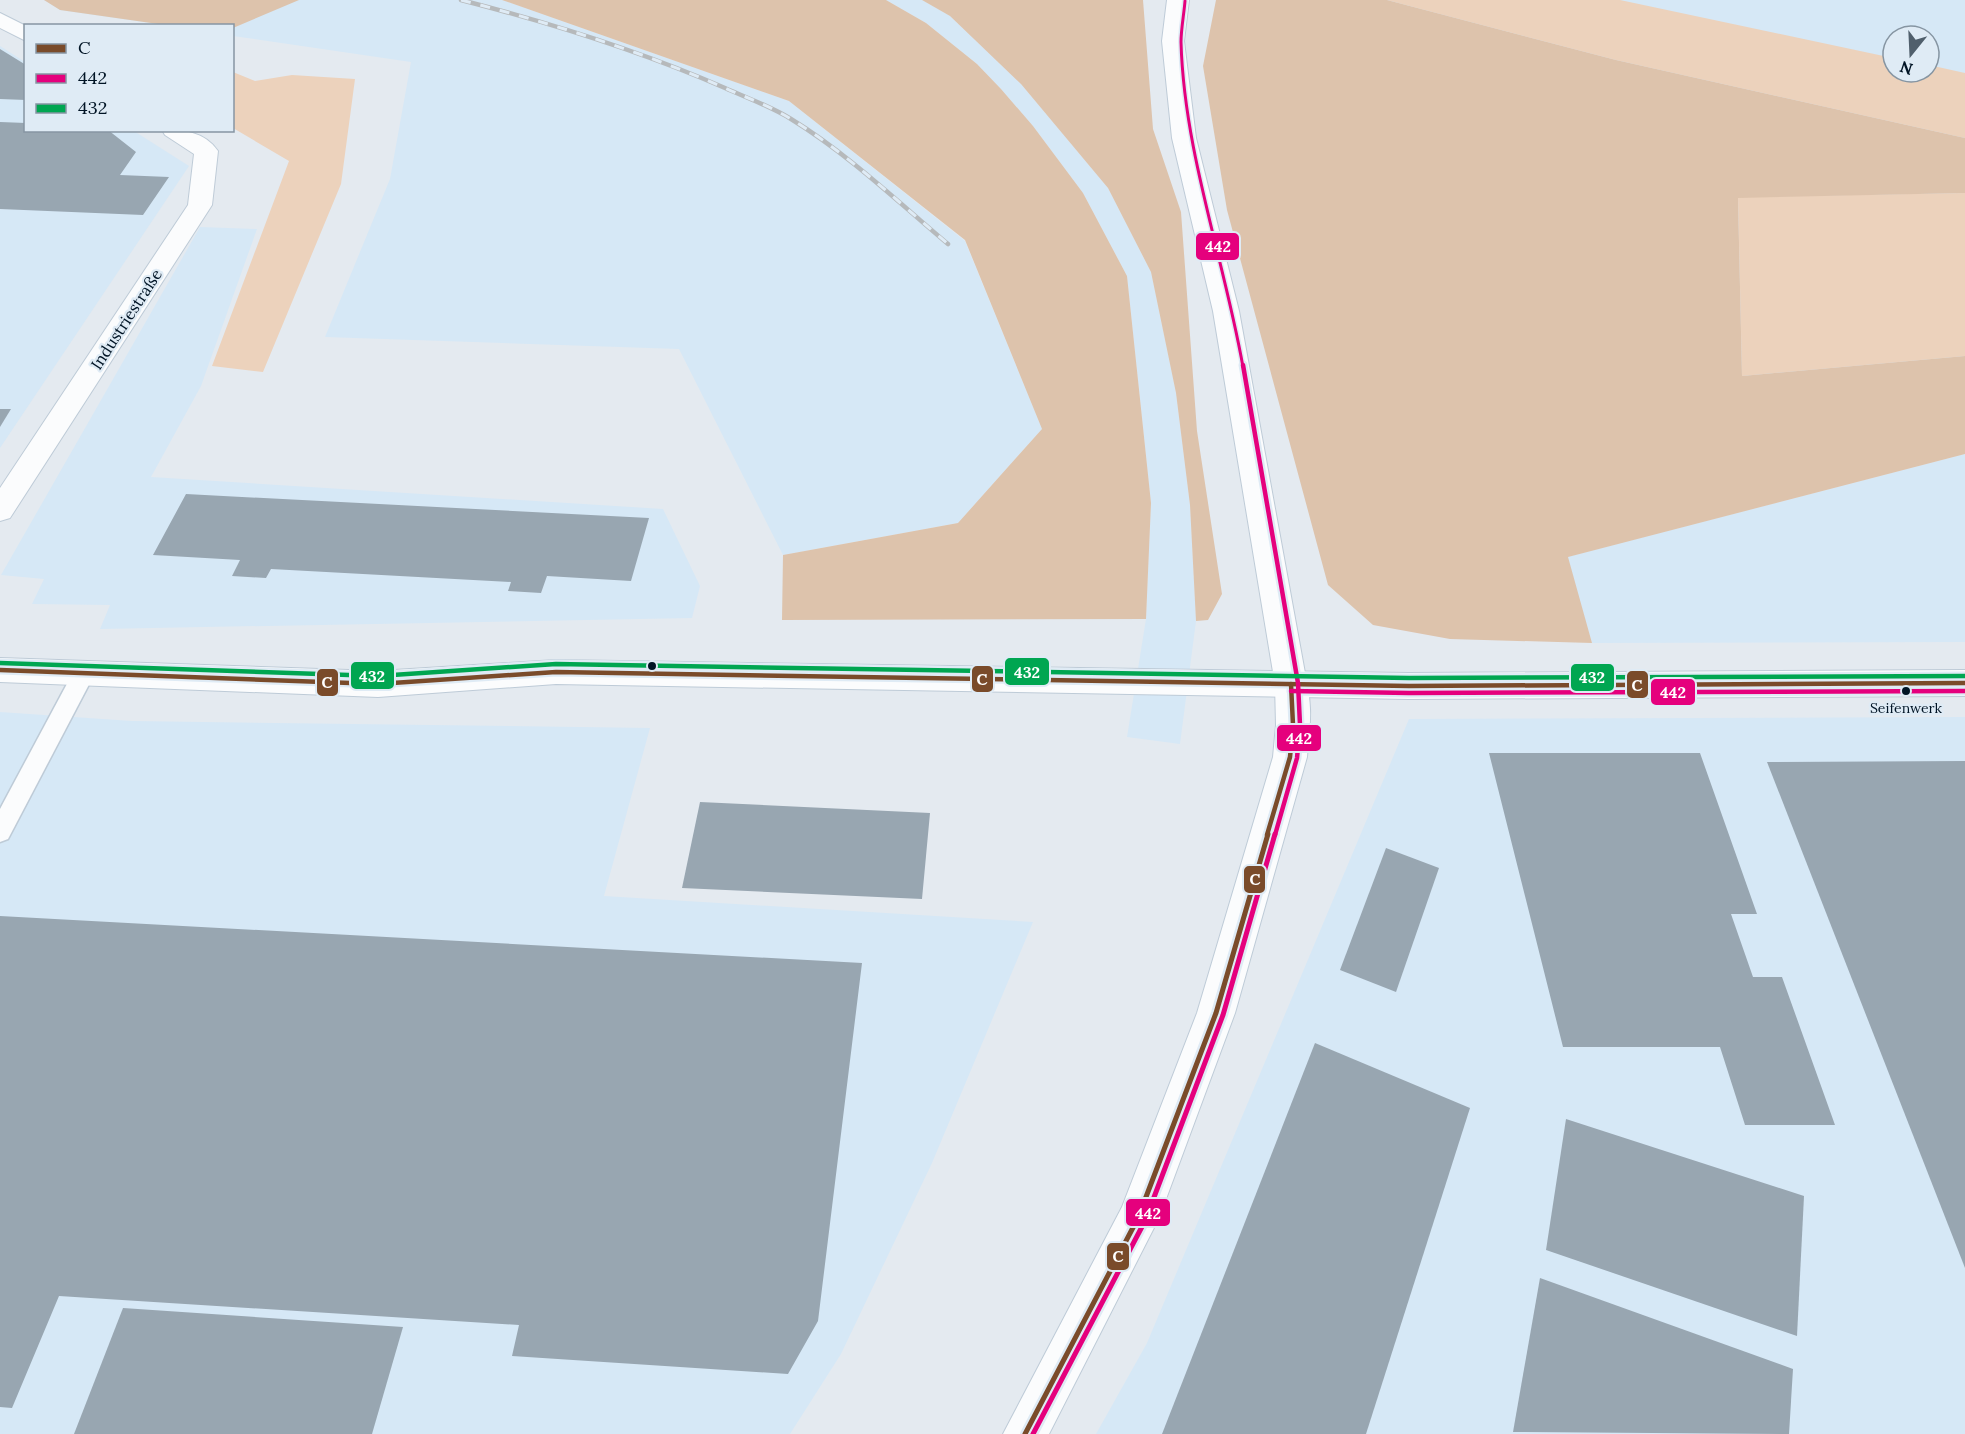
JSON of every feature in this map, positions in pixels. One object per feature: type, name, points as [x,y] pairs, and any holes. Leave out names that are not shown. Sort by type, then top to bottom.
[{"type":"street","points":[[1025,1434],[1138,1218],[1216,1013],[1290,756],[1293,725],[1291,684],[1226,311],[1184,138],[1173,41],[1178,0]]},
{"type":"street","points":[[0,19],[24,34]]},
{"type":"street","name":"Industriestraße","points":[[0,511],[200,205],[206,152],[176,132]]},
{"type":"street","points":[[0,670],[378,684],[556,672],[1409,686],[1965,683]]},
{"type":"lane","points":[[0,832],[84,674]]},
{"type":"shaded area","points":[[44,0],[502,0],[789,101],[965,241],[1042,429],[958,523],[783,555],[679,349],[325,337],[390,179],[411,62],[234,36],[234,24],[158,24],[60,10]]},
{"type":"shaded area","points":[[44,0],[299,0],[234,28],[234,24],[158,24],[60,10]]},
{"type":"shaded area","points":[[502,0],[886,0],[926,23],[977,64],[1033,126],[1083,193],[1127,276],[1151,503],[1146,619],[782,620],[783,555],[958,523],[1042,429],[965,240],[789,101]]},
{"type":"shaded area","points":[[886,0],[922,0],[950,16],[1021,84],[1108,188],[1151,272],[1176,393],[1190,505],[1196,621],[1180,744],[1127,737],[1146,619],[1151,503],[1127,276],[1083,193],[1033,126],[1001,89],[977,64],[926,23]]},
{"type":"shaded area","points":[[922,0],[1143,0],[1153,129],[1181,212],[1197,431],[1222,594],[1208,620],[1196,621],[1190,505],[1176,393],[1151,272],[1108,188],[1021,84],[950,16]]},
{"type":"shaded area","points":[[1216,0],[1387,0],[1616,60],[1965,138],[1965,193],[1738,198],[1742,376],[1965,356],[1965,454],[1568,557],[1592,643],[1450,639],[1373,625],[1328,585],[1227,210],[1203,66]]},
{"type":"shaded area","points":[[1387,0],[1965,0],[1965,138]]},
{"type":"shaded area","points":[[1387,0],[1620,0],[1881,55],[1881,84],[1941,84],[1941,68],[1965,73],[1965,138],[1616,60]]},
{"type":"shaded area","points":[[0,46],[24,61],[24,132],[136,132],[189,166],[0,448]]},
{"type":"shaded area","points":[[234,72],[255,81],[292,75],[355,79],[341,184],[263,372],[212,366],[289,161],[234,129]]},
{"type":"shaded area","points":[[1965,193],[1965,356],[1742,376],[1738,197]]},
{"type":"shaded area","points":[[200,227],[257,229],[201,386],[151,477],[663,509],[700,586],[692,618],[100,629],[110,605],[32,604],[44,579],[1,575]]},
{"type":"shaded area","points":[[1965,454],[1965,642],[1592,643],[1567,557]]},
{"type":"shaded area","points":[[0,712],[132,721],[650,728],[604,896],[1033,922],[932,1163],[841,1354],[790,1434],[0,1434]]},
{"type":"shaded area","points":[[1965,717],[1965,1434],[1096,1434],[1147,1343],[1409,719]]},
{"type":"building","points":[[0,49],[24,64],[24,100],[0,99]]},
{"type":"building","points":[[0,122],[24,123],[24,132],[111,132],[136,152],[120,175],[169,177],[143,215],[0,209]]},
{"type":"building","points":[[0,409],[11,409],[0,427]]},
{"type":"building","points":[[186,494],[649,518],[631,581],[547,576],[541,593],[508,591],[511,582],[271,569],[266,578],[232,576],[240,560],[153,555]]},
{"type":"building","points":[[1489,753],[1700,753],[1757,914],[1731,914],[1753,977],[1782,977],[1835,1125],[1745,1125],[1720,1047],[1563,1047]]},
{"type":"building","points":[[1965,761],[1965,1268],[1767,762]]},
{"type":"building","points":[[700,802],[930,813],[922,899],[682,888]]},
{"type":"building","points":[[1386,848],[1439,868],[1396,992],[1340,970]]},
{"type":"building","points":[[0,916],[862,963],[818,1321],[788,1374],[512,1356],[519,1325],[59,1296],[12,1408],[0,1407]]},
{"type":"building","points":[[1315,1043],[1470,1108],[1366,1434],[1162,1434]]},
{"type":"building","points":[[1566,1119],[1804,1196],[1797,1336],[1546,1250]]},
{"type":"building","points":[[1540,1278],[1793,1369],[1789,1434],[1513,1432]]},
{"type":"building","points":[[123,1308],[403,1327],[372,1434],[74,1434]]},
{"type":"railway","points":[[461,0],[562,28],[628,50],[775,110],[832,147],[948,244]]},
{"type":"transit line","name":"442","points":[[1033,1434],[1145,1221],[1223,1015],[1297,758],[1300,725],[1298,683],[1233,310],[1191,137],[1181,41],[1185,1]]},
{"type":"transit line","name":"432","points":[[0,663],[378,676],[556,664],[1409,678],[1965,676]]},
{"type":"transit line","name":"C","points":[[0,670],[378,684],[556,672],[1409,686],[1965,683]]},
{"type":"transit line","name":"C","points":[[1025,1434],[1138,1218],[1216,1013],[1290,757],[1293,725],[1291,684]]},
{"type":"transit line","name":"442","points":[[1291,691],[1409,693],[1965,691]]},
{"type":"place","name":"Seifenwerk","points":[[1906,691]]}]
